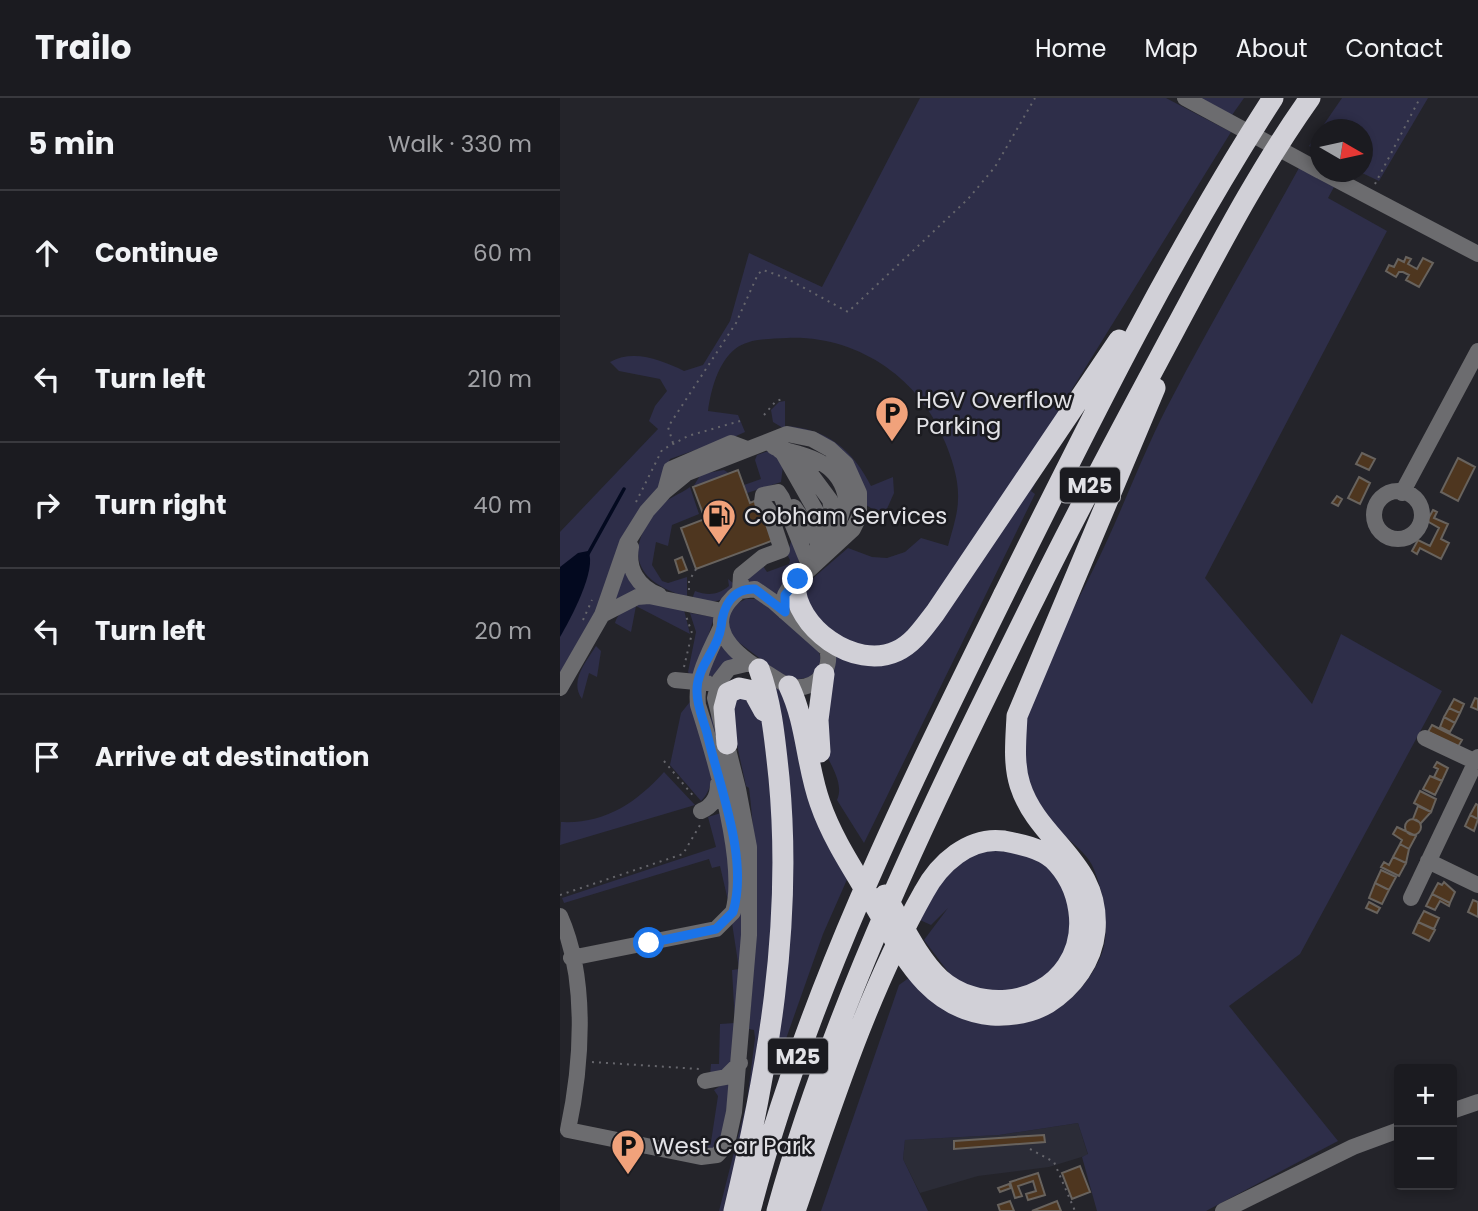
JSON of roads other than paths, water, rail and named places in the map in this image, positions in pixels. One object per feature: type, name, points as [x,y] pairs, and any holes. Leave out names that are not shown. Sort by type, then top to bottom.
[{"type":"highway","name":"M25","points":[[794,583],[795,598],[802,613],[841,648],[876,656],[889,654],[909,643],[935,613],[1181,249],[1273,98]]},
{"type":"highway","name":"M25","points":[[777,1211],[831,1048],[874,939],[1102,460],[1230,226],[1310,98]]},
{"type":"highway","name":"M25","points":[[750,1211],[766,1146],[810,1020],[880,852],[1068,466],[1181,249]]},
{"type":"highway","name":"M25","points":[[789,686],[798,705],[819,802],[831,832],[925,986],[951,1004],[977,1013],[1008,1016],[1038,1009],[1059,996],[1076,979],[1089,955],[1095,914],[1089,885],[1079,867],[1033,811],[1019,784],[1015,751],[1017,716],[1149,404],[1174,331]]},
{"type":"highway","name":"M25","points":[[734,1211],[759,1101],[779,958],[785,863],[772,715],[754,666]]},
{"type":"highway","name":"M25","points":[[795,1211],[854,1049],[891,958],[910,916],[932,877],[951,856],[974,845],[999,841],[1027,846],[1052,858],[1070,880],[1080,908],[1077,942],[1067,965],[1051,983],[1031,994],[1009,1001],[983,1000],[959,992],[939,978],[856,847],[829,792],[819,730],[824,674]]},
{"type":"highway","name":"M25","points":[[727,744],[725,700],[733,689],[746,688],[753,691],[759,699],[776,746]]},
{"type":"street","points":[[1188,100],[1310,165]]},
{"type":"street","points":[[1341,182],[1478,254]]},
{"type":"street","points":[[1402,493],[1478,351]]},
{"type":"street","points":[[560,688],[602,615],[633,534],[665,491],[687,473],[747,449],[780,450],[812,456],[825,463],[839,482],[846,498],[827,541],[815,559],[794,507],[780,450],[787,434],[812,439],[830,449],[846,464],[859,493],[859,517],[847,537],[827,541],[794,583],[785,595],[785,612]]},
{"type":"street","points":[[780,450],[827,541]]},
{"type":"street","points":[[571,958],[721,927],[733,912],[736,902],[736,866],[727,808],[698,705],[697,683],[721,619],[740,591],[741,575],[750,565],[782,550],[769,511],[762,502],[764,495],[771,491],[778,492],[827,541]]},
{"type":"street","points":[[633,534],[629,558],[633,573],[643,586],[662,597],[688,604],[721,619],[728,642],[754,666],[789,686],[809,685],[824,674],[829,656],[827,649],[763,593],[755,589],[740,591]]},
{"type":"street","points":[[602,615],[637,597],[662,597]]},
{"type":"street","points":[[706,731],[710,702],[718,685],[736,664],[754,666]]},
{"type":"street","points":[[675,680],[718,685]]},
{"type":"street","points":[[560,916],[571,958],[578,1016],[577,1061],[568,1130],[701,1157],[718,1154],[727,1144],[740,1063],[747,971],[750,869],[738,789],[715,698],[718,685]]},
{"type":"street","points":[[1411,898],[1477,760],[1425,738]]},
{"type":"street","points":[[701,811],[715,799],[717,778]]},
{"type":"street","points":[[1429,861],[1478,885]]},
{"type":"street","points":[[706,1075],[726,1077],[740,1063]]},
{"type":"street","points":[[1457,1109],[1478,1102]]},
{"type":"street","points":[[1223,1211],[1353,1147],[1394,1132]]},
{"type":"waterway","points":[[588,554],[624,489]]},
{"type":"place","name":"HGV Overflow Parking","points":[[892,443]]},
{"type":"place","name":"Cobham Services","points":[[719,546]]},
{"type":"place","name":"West Car Park","points":[[628,1176]]}]
